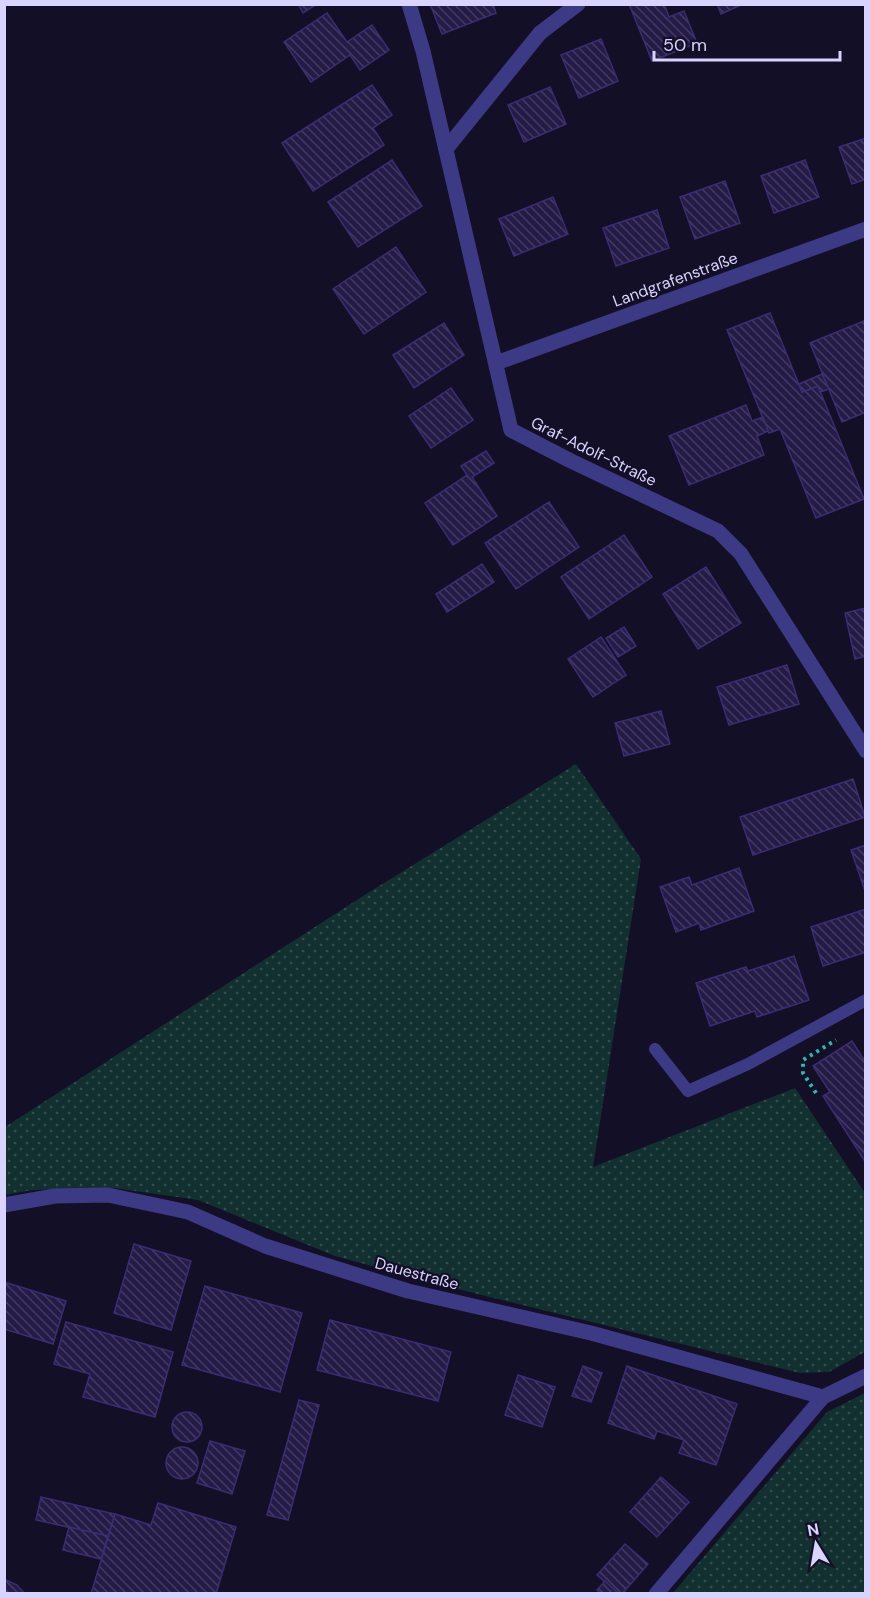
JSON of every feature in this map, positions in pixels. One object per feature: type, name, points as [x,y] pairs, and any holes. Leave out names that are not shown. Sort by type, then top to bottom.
[{"type":"street","name":"Graf-Adolf-Straße","points":[[409,4],[423,51],[511,430],[571,462],[718,531],[741,554],[866,751]]},
{"type":"street","points":[[446,149],[540,33],[578,4]]},
{"type":"street","name":"Landgrafenstraße","points":[[496,363],[866,230]]},
{"type":"street","name":"Dauestraße","points":[[4,1205],[55,1197],[108,1195],[188,1212],[265,1246],[408,1291],[591,1333],[823,1397]]},
{"type":"street","points":[[656,1593],[823,1397],[866,1376]]},
{"type":"lane","points":[[655,1049],[688,1091],[748,1064],[866,1000]]},
{"type":"path","points":[[816,1093],[803,1073],[803,1060],[838,1038]]},
{"type":"green space","points":[[576,764],[641,859],[593,1167],[795,1088],[865,1193],[865,1352],[829,1372],[800,1373],[445,1286],[335,1256],[198,1200],[114,1188],[32,1190],[5,1195],[5,1127],[363,896]]},
{"type":"green space","points":[[865,1393],[865,1593],[673,1593],[827,1412]]},
{"type":"building","points":[[298,4],[317,4],[303,13]]},
{"type":"building","points":[[430,4],[493,4],[496,13],[442,34]]},
{"type":"building","points":[[629,4],[664,4],[669,17],[684,11],[697,43],[652,61]]},
{"type":"building","points":[[717,4],[743,4],[721,14]]},
{"type":"building","points":[[327,13],[347,42],[372,25],[389,50],[360,70],[350,55],[311,82],[284,42]]},
{"type":"building","points":[[601,39],[618,81],[579,98],[561,55]]},
{"type":"building","points":[[372,85],[392,115],[373,128],[384,145],[313,191],[282,143]]},
{"type":"building","points":[[550,87],[566,124],[524,142],[508,105]]},
{"type":"building","points":[[866,138],[866,179],[852,184],[839,147]]},
{"type":"building","points":[[392,160],[422,206],[358,247],[328,202]]},
{"type":"building","points":[[805,160],[819,197],[774,213],[761,176]]},
{"type":"building","points":[[725,181],[740,223],[695,239],[680,197]]},
{"type":"building","points":[[553,197],[568,234],[514,256],[499,219]]},
{"type":"building","points":[[657,210],[669,248],[616,266],[603,228]]},
{"type":"building","points":[[396,247],[426,292],[364,334],[333,289]]},
{"type":"building","points":[[770,313],[802,392],[818,386],[864,499],[816,518],[780,429],[769,433],[727,330]]},
{"type":"building","points":[[866,320],[866,412],[842,422],[810,343]]},
{"type":"building","points":[[444,323],[464,355],[414,388],[393,355]]},
{"type":"building","points":[[822,374],[829,389],[820,392],[818,386],[802,392],[799,384]]},
{"type":"building","points":[[451,388],[473,420],[431,448],[409,416]]},
{"type":"building","points":[[746,405],[752,421],[763,417],[768,431],[757,436],[764,455],[689,485],[669,436]]},
{"type":"building","points":[[486,451],[494,463],[472,477],[497,516],[453,545],[425,503],[467,475],[461,466]]},
{"type":"building","points":[[549,502],[579,547],[516,589],[485,543]]},
{"type":"building","points":[[624,535],[652,577],[589,619],[561,577]]},
{"type":"building","points":[[482,564],[494,582],[447,612],[436,594]]},
{"type":"building","points":[[706,567],[741,623],[698,649],[663,594]]},
{"type":"building","points":[[866,608],[866,656],[855,659],[845,613]]},
{"type":"building","points":[[624,627],[636,646],[618,657],[606,638]]},
{"type":"building","points":[[601,637],[626,675],[593,697],[568,659]]},
{"type":"building","points":[[787,665],[799,704],[729,725],[717,687]]},
{"type":"building","points":[[661,711],[670,744],[624,756],[615,723]]},
{"type":"building","points":[[853,779],[865,817],[753,855],[740,817]]},
{"type":"building","points":[[866,845],[866,891],[865,891],[851,850]]},
{"type":"building","points":[[739,868],[754,911],[701,930],[699,923],[676,932],[660,887],[689,877],[692,885]]},
{"type":"building","points":[[866,909],[866,952],[823,966],[811,927]]},
{"type":"building","points":[[794,956],[809,1000],[757,1017],[755,1011],[710,1026],[696,983],[746,967],[748,971]]},
{"type":"building","points":[[852,1041],[866,1063],[866,1163],[823,1096],[830,1092],[813,1066]]},
{"type":"building","points":[[134,1244],[191,1261],[171,1330],[114,1313]]},
{"type":"building","points":[[4,1282],[66,1301],[53,1344],[4,1329]]},
{"type":"building","points":[[205,1286],[302,1313],[280,1392],[182,1365]]},
{"type":"building","points":[[330,1320],[451,1352],[438,1401],[317,1370]]},
{"type":"building","points":[[66,1322],[173,1352],[155,1417],[83,1397],[90,1374],[54,1364]]},
{"type":"building","points":[[583,1366],[602,1373],[591,1402],[572,1396]]},
{"type":"building","points":[[627,1366],[737,1404],[716,1465],[679,1453],[684,1440],[657,1431],[654,1439],[608,1423]]},
{"type":"building","points":[[518,1375],[555,1387],[542,1427],[505,1415]]},
{"type":"building","points":[[299,1400],[319,1405],[288,1520],[267,1515]]},
{"type":"building","points":[[187,1412],[198,1416],[202,1427],[198,1438],[187,1442],[176,1438],[172,1427],[176,1416]]},
{"type":"building","points":[[210,1441],[245,1451],[232,1494],[197,1483]]},
{"type":"building","points":[[182,1447],[194,1451],[198,1463],[194,1475],[182,1479],[170,1475],[166,1463],[170,1451]]},
{"type":"building","points":[[661,1477],[689,1502],[657,1537],[630,1512]]},
{"type":"building","points":[[41,1497],[115,1514],[108,1536],[36,1520]]},
{"type":"building","points":[[158,1503],[236,1527],[216,1594],[91,1594],[115,1514],[151,1525]]},
{"type":"building","points":[[69,1527],[108,1536],[101,1559],[63,1550]]},
{"type":"building","points":[[625,1544],[648,1564],[622,1594],[619,1594],[597,1575]]},
{"type":"building","points":[[4,1579],[17,1585],[25,1594],[4,1594]]},
{"type":"building","points":[[605,1581],[619,1594],[601,1594],[597,1590]]}]
